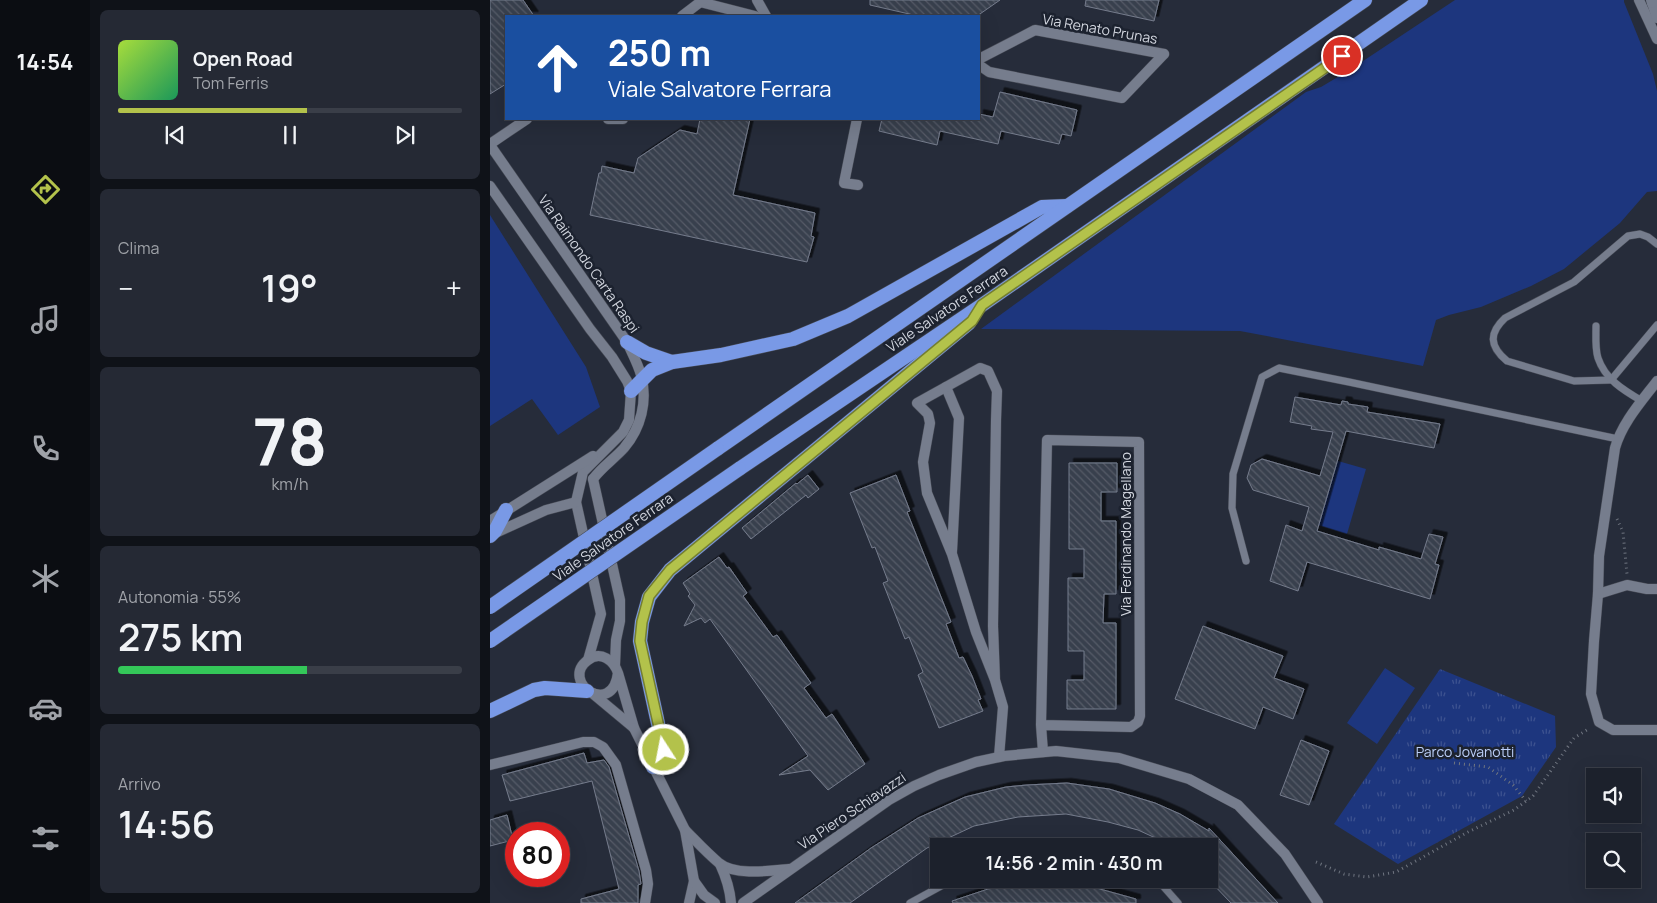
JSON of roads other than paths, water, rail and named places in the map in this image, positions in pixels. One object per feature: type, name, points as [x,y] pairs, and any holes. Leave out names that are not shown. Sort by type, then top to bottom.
[{"type":"highway","name":"Viale Salvatore Ferrara","points":[[490,607],[1365,0]]},
{"type":"highway","name":"Viale Salvatore Ferrara","points":[[490,641],[739,469],[982,305],[1421,0]]},
{"type":"highway","points":[[636,386],[652,370],[672,362],[721,355],[793,339],[818,329],[848,316],[1042,206],[1067,206]]},
{"type":"highway","points":[[653,767],[659,762],[664,750],[640,641],[642,622],[649,596],[670,570],[972,321],[982,305]]},
{"type":"highway","points":[[627,342],[646,353],[672,362]]},
{"type":"highway","points":[[491,532],[506,510]]},
{"type":"highway","points":[[490,712],[534,690],[545,688],[590,692]]},
{"type":"street","points":[[757,0],[766,15]]},
{"type":"street","points":[[1639,0],[1657,39]]},
{"type":"street","points":[[683,15],[702,1],[753,15]]},
{"type":"street","points":[[1653,1],[1657,18]]},
{"type":"street","name":"Via Renato Prunas","points":[[980,58],[1035,30],[1164,54],[1122,98],[989,72],[980,66]]},
{"type":"street","points":[[490,144],[526,120]]},
{"type":"street","points":[[857,120],[844,183],[858,185]]},
{"type":"street","name":"Via Raimondo Carta Raspi","points":[[490,144],[627,342],[641,376],[636,386],[629,420],[623,432],[583,472]]},
{"type":"street","name":"Via Raimondo Carta Raspi","points":[[490,186],[590,329],[612,357],[627,381],[636,386],[644,401],[641,418],[633,438],[622,451],[598,471],[593,479]]},
{"type":"street","points":[[995,680],[994,606],[997,391],[988,371],[980,368],[917,403],[928,414],[930,423],[923,462],[927,493],[952,554],[976,632],[995,680],[1003,707],[999,757]]},
{"type":"street","points":[[1657,381],[1633,412],[1618,439],[1599,556],[1591,694],[1599,722],[1613,730],[1657,730]]},
{"type":"street","points":[[946,387],[959,418],[952,554]]},
{"type":"street","name":"Via Ferdinando Magellano","points":[[1041,725],[1131,728],[1138,722],[1140,716],[1139,442],[1047,440],[1041,725],[1043,752]]},
{"type":"street","points":[[506,510],[587,459],[601,453]]},
{"type":"street","points":[[566,472],[583,472],[593,479],[620,600],[620,621],[616,640],[617,683],[609,692],[601,695],[590,692]]},
{"type":"street","points":[[583,472],[576,502],[601,614],[588,660]]},
{"type":"street","points":[[491,532],[546,510],[576,502]]},
{"type":"street","points":[[1598,594],[1627,585],[1657,589]]},
{"type":"street","points":[[634,728],[582,684],[581,668],[588,660],[596,656],[608,658],[617,669],[634,728],[685,830],[694,881],[689,903]]},
{"type":"street","points":[[490,766],[583,742],[594,742],[603,747],[616,765],[646,870],[648,884],[645,903]]},
{"type":"street","name":"Via Piero Schiavazzi","points":[[743,903],[888,800],[914,786],[976,762],[999,757],[1056,751],[1119,758],[1189,779],[1238,805],[1285,854],[1318,903]]},
{"type":"street","points":[[685,830],[720,864],[734,870],[763,872],[791,869]]},
{"type":"street","points":[[720,864],[730,891],[731,903]]},
{"type":"street","points":[[694,881],[704,895],[715,903]]},
{"type":"lane","points":[[1657,244],[1640,234],[1628,236],[1574,282],[1505,318],[1496,326],[1493,335],[1498,354],[1507,361],[1574,381],[1611,380],[1657,325]]},
{"type":"lane","points":[[1596,326],[1597,357],[1607,376],[1642,401]]},
{"type":"lane","points":[[1246,561],[1232,508],[1233,474],[1262,377],[1279,368],[1618,439]]},
{"type":"lane","points":[[910,903],[938,888]]},
{"type":"lane","points":[[1165,888],[1178,903]]},
{"type":"park label","name":"Parco Jovanotti","points":[[1465,752]]}]
